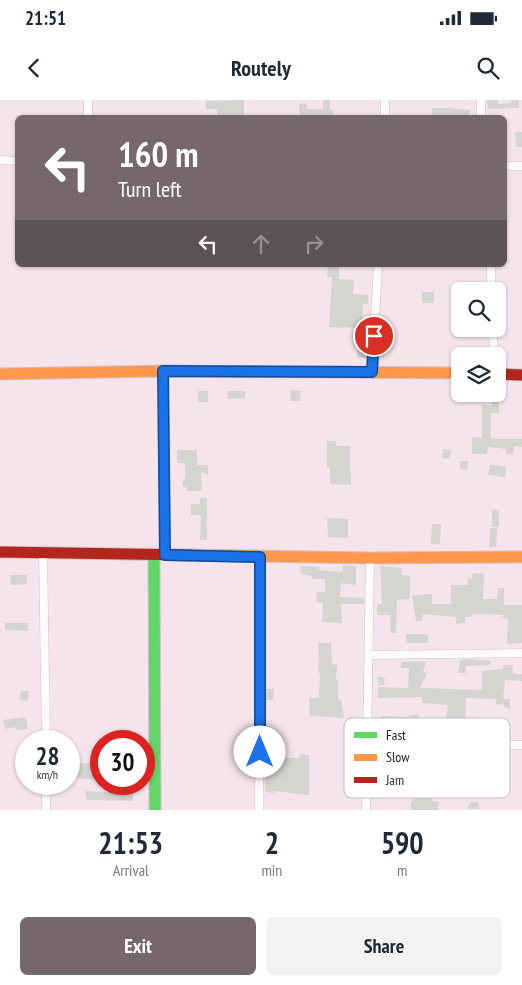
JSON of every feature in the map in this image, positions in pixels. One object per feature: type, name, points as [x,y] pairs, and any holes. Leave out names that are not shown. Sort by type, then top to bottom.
[{"type":"street","points":[[88,100],[88,115]]},
{"type":"street","points":[[384,115],[385,100]]},
{"type":"street","points":[[481,100],[481,115]]},
{"type":"street","points":[[0,160],[15,161]]},
{"type":"street","points":[[507,166],[522,166]]},
{"type":"street","points":[[372,372],[378,267]]},
{"type":"street","points":[[491,267],[491,282]]},
{"type":"street","points":[[155,810],[163,371]]},
{"type":"street","points":[[0,374],[163,371],[451,373]]},
{"type":"street","points":[[506,374],[522,375]]},
{"type":"street","points":[[0,552],[260,557],[522,557]]},
{"type":"street","points":[[43,552],[46,730]]},
{"type":"street","points":[[260,557],[260,810]]},
{"type":"street","points":[[368,718],[370,558]]},
{"type":"street","points":[[369,655],[522,653]]},
{"type":"street","points":[[46,795],[46,810]]},
{"type":"building","points":[[244,100],[244,115],[217,115],[217,109],[206,109],[206,101]]},
{"type":"building","points":[[323,100],[330,100],[330,110],[333,110],[333,115],[300,115],[299,104],[306,103],[307,109],[323,109]]},
{"type":"building","points":[[487,100],[498,100],[498,104],[519,100],[519,108],[488,109]]},
{"type":"building","points":[[432,108],[470,110],[469,115],[432,115]]},
{"type":"building","points":[[515,132],[522,132],[522,147],[516,147]]},
{"type":"building","points":[[328,267],[339,267],[339,279],[354,280],[353,294],[368,295],[368,304],[363,303],[362,328],[329,327],[332,277],[327,277]]},
{"type":"building","points":[[422,292],[434,292],[434,303],[422,303]]},
{"type":"building","points":[[358,335],[367,335],[366,358],[357,358]]},
{"type":"building","points":[[291,390],[301,391],[300,401],[290,401]]},
{"type":"building","points":[[198,391],[208,391],[208,402],[198,402]]},
{"type":"building","points":[[227,391],[245,391],[245,398],[228,399]]},
{"type":"building","points":[[492,402],[499,402],[499,413],[491,413],[491,438],[522,439],[522,447],[514,446],[513,454],[506,454],[506,449],[488,447],[487,454],[472,454],[472,437],[482,438],[482,405],[492,405]]},
{"type":"building","points":[[327,441],[336,441],[336,446],[350,446],[351,485],[330,484],[330,468],[327,468]]},
{"type":"building","points":[[443,449],[451,450],[450,459],[442,458]]},
{"type":"building","points":[[177,450],[197,450],[197,465],[208,465],[208,475],[201,472],[202,491],[187,491],[187,488],[183,486],[185,463],[177,463]]},
{"type":"building","points":[[460,461],[468,461],[467,470],[460,469]]},
{"type":"building","points":[[490,464],[506,467],[505,477],[488,475]]},
{"type":"building","points":[[200,498],[207,498],[207,540],[200,540],[201,515],[191,515],[191,504],[200,504]]},
{"type":"building","points":[[492,510],[499,510],[499,527],[492,527]]},
{"type":"building","points":[[327,518],[348,519],[348,538],[328,537]]},
{"type":"building","points":[[432,524],[441,524],[440,544],[431,544]]},
{"type":"building","points":[[490,528],[497,528],[496,547],[489,547]]},
{"type":"building","points":[[343,565],[356,566],[356,585],[341,583],[340,597],[364,598],[364,604],[341,604],[342,623],[322,622],[323,603],[317,602],[316,592],[325,592],[325,579],[312,579],[312,576],[301,574],[300,566],[319,567],[319,570],[342,572]]},
{"type":"building","points":[[380,566],[402,568],[401,575],[410,576],[410,599],[397,600],[396,633],[391,633],[390,615],[377,615],[377,604],[382,604]]},
{"type":"building","points":[[473,573],[484,574],[483,599],[497,599],[498,588],[504,588],[504,605],[522,605],[522,643],[507,644],[508,618],[503,618],[503,615],[472,614],[472,617],[465,617],[465,623],[456,624],[456,617],[423,614],[422,621],[416,621],[412,595],[432,594],[432,604],[451,604],[451,585],[468,585],[467,578],[472,579]]},
{"type":"building","points":[[10,575],[27,575],[27,584],[11,585]]},
{"type":"building","points":[[5,623],[28,623],[28,631],[5,630]]},
{"type":"building","points":[[406,634],[428,634],[428,643],[406,643]]},
{"type":"building","points":[[318,643],[331,643],[332,665],[337,664],[338,699],[341,699],[344,718],[310,716],[309,698],[319,698]]},
{"type":"building","points":[[460,660],[491,661],[490,665],[466,666],[466,673],[458,673]]},
{"type":"building","points":[[402,662],[426,662],[423,672],[427,673],[420,688],[482,690],[482,671],[503,669],[503,665],[512,665],[513,674],[522,674],[522,681],[505,680],[503,699],[510,699],[510,709],[504,707],[503,700],[502,705],[496,704],[496,699],[466,698],[465,718],[446,718],[448,705],[422,703],[422,697],[378,698],[378,687],[408,688],[409,668],[400,668]]},
{"type":"building","points":[[378,676],[385,678],[384,685],[378,685]]},
{"type":"building","points":[[265,689],[274,689],[273,700],[265,700]]},
{"type":"building","points":[[21,691],[29,691],[28,701],[20,700]]},
{"type":"building","points":[[409,715],[419,715],[419,718],[381,718],[381,716],[409,717]]},
{"type":"building","points":[[26,717],[28,729],[16,730],[15,727],[5,729],[3,720]]},
{"type":"building","points":[[300,754],[309,755],[309,795],[274,791],[274,793],[265,792],[265,766],[279,767],[277,758],[299,758]]},
{"type":"building","points":[[80,763],[90,764],[90,779],[80,779]]},
{"type":"building","points":[[85,791],[90,791],[90,795],[133,795],[133,801],[87,800]]},
{"type":"building","points":[[414,798],[432,798],[432,801],[439,802],[438,810],[411,810],[411,801],[413,801]]},
{"type":"building","points":[[478,802],[479,809],[468,809],[469,803]]},
{"type":"traffic: fast","points":[[154,555],[155,810]]},
{"type":"traffic: slow","points":[[0,374],[163,371],[451,373]]},
{"type":"traffic: slow","points":[[190,555],[370,558],[522,557]]},
{"type":"traffic: jam","points":[[506,374],[522,375]]},
{"type":"traffic: jam","points":[[0,552],[190,555]]},
{"type":"route","points":[[260,752],[260,557],[165,555],[163,371],[372,372],[374,336]]}]
